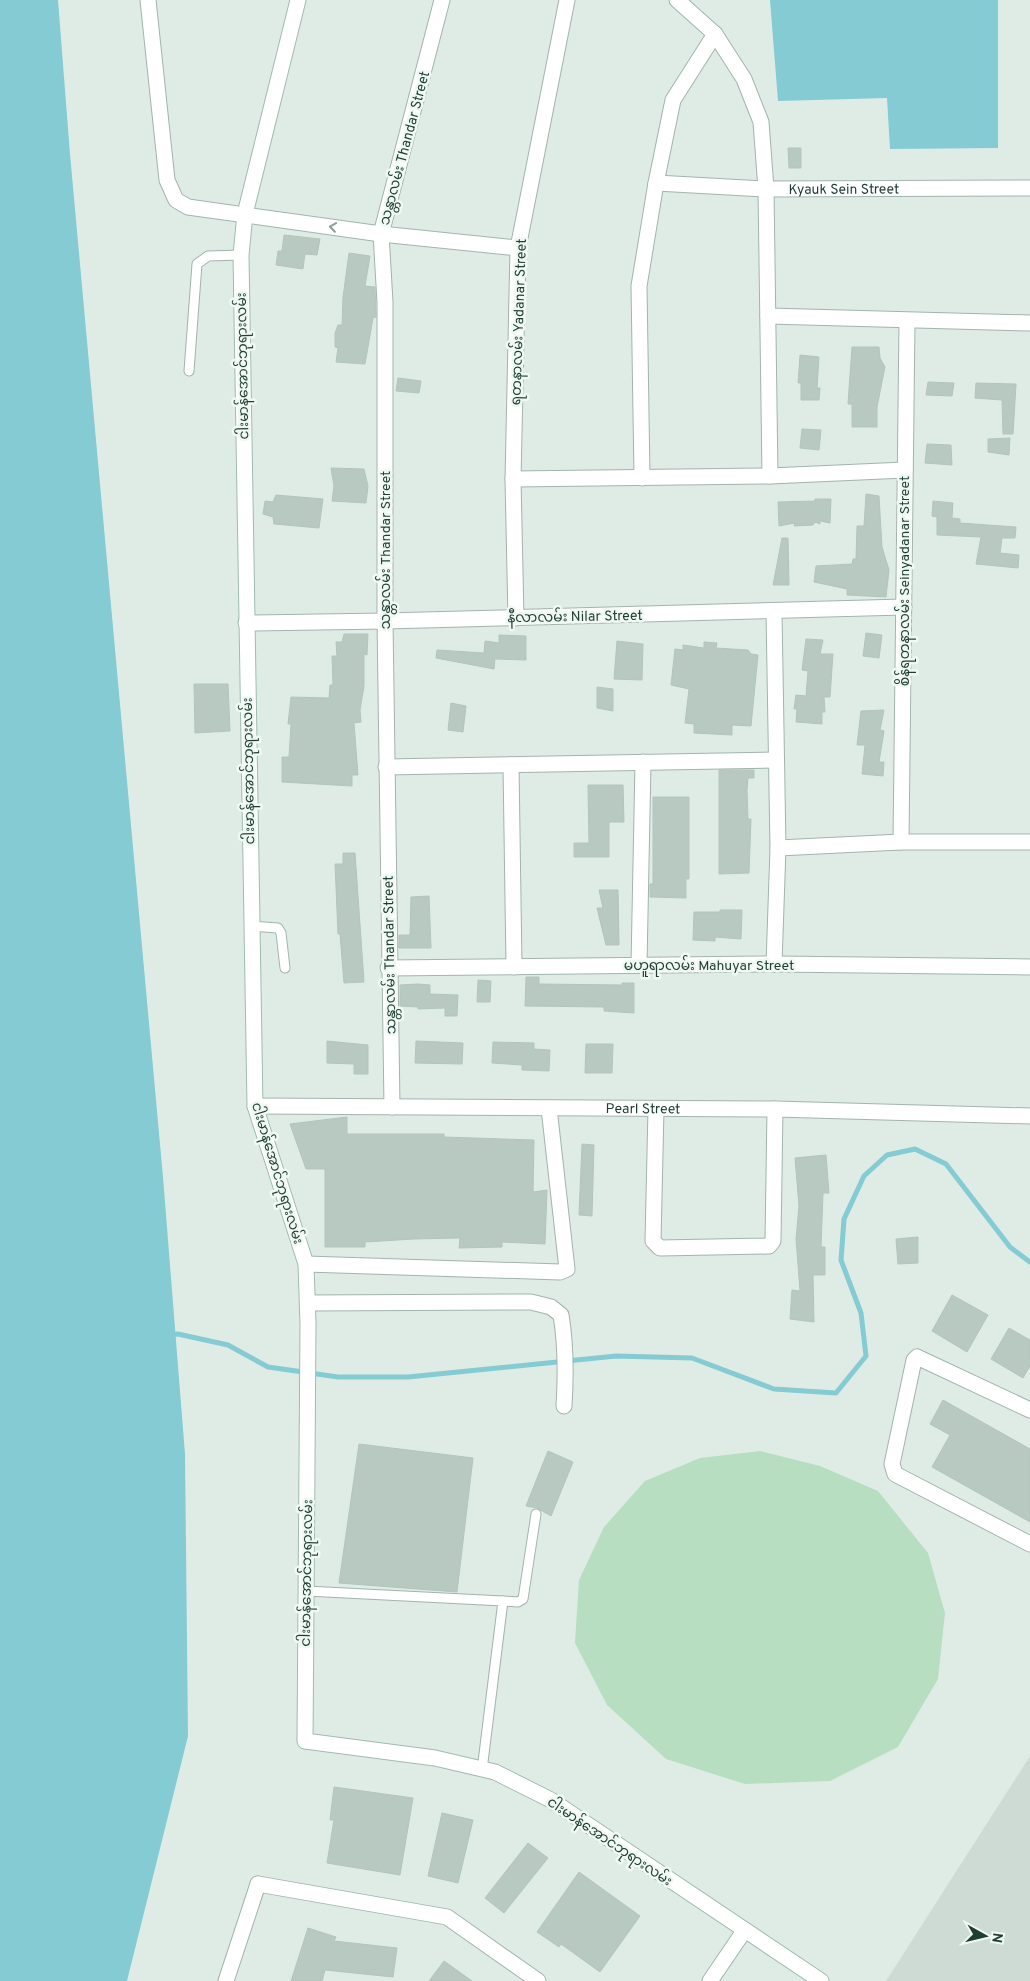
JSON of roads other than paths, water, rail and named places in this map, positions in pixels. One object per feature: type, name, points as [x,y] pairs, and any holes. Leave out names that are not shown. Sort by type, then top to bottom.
[{"type":"street","points":[[148,0],[167,180],[176,200],[188,207],[381,234],[518,248]]},
{"type":"street","name":"ငါးမာန်အောင်ဘုရားလမ်း","points":[[298,0],[245,214],[241,255],[254,1106],[306,1264],[308,1303],[304,1741],[435,1758],[496,1772],[551,1800],[821,1981]]},
{"type":"street","name":"သန္တာလမ်း Thandar Street","points":[[392,1107],[388,968],[384,621],[385,295],[381,234],[442,0]]},
{"type":"street","name":"ရတနာလမ်း Yadanar Street","points":[[516,618],[513,479],[518,248],[567,0]]},
{"type":"street","points":[[677,0],[715,34],[744,79],[761,122],[766,188],[770,476]]},
{"type":"street","points":[[642,478],[639,286],[656,183],[673,100],[715,34]]},
{"type":"street","name":"Kyauk Sein Street","points":[[656,183],[766,188],[1030,188]]},
{"type":"street","points":[[768,316],[1030,323]]},
{"type":"street","name":"စိန်ရတနာလမ်း Seinyadanar Street","points":[[901,842],[904,755],[907,321]]},
{"type":"street","points":[[513,479],[770,476],[905,470]]},
{"type":"street","name":"နီလာလမ်း Nilar Street","points":[[246,623],[774,612],[904,607]]},
{"type":"street","points":[[774,612],[778,848],[774,964]]},
{"type":"street","points":[[386,767],[776,760]]},
{"type":"street","points":[[639,965],[643,762]]},
{"type":"street","points":[[511,765],[514,967]]},
{"type":"street","points":[[778,848],[901,842],[1030,842]]},
{"type":"street","name":"မဟူရာလမ်း Mahuyar Street","points":[[388,968],[774,964],[1030,967]]},
{"type":"street","name":"Pearl Street","points":[[254,1106],[775,1110],[1030,1116]]},
{"type":"street","points":[[306,1264],[560,1272],[566,1269],[549,1108]]},
{"type":"street","points":[[656,1109],[653,1241],[660,1248],[769,1246],[773,1241],[775,1110]]},
{"type":"street","points":[[308,1303],[531,1302],[551,1306],[561,1315],[566,1352],[564,1406]]},
{"type":"street","points":[[1030,1410],[917,1358],[914,1360],[892,1464],[895,1474],[1030,1544]]},
{"type":"street","points":[[226,1981],[258,1884],[447,1917],[538,1981]]},
{"type":"street","points":[[710,1981],[744,1931]]},
{"type":"lane","points":[[189,371],[197,264],[208,256],[241,255]]},
{"type":"lane","points":[[251,926],[278,928],[281,933],[285,968]]},
{"type":"lane","points":[[306,1591],[518,1602],[523,1599],[536,1514]]},
{"type":"lane","points":[[482,1770],[503,1601]]},
{"type":"water","points":[[0,0],[58,0],[70,154],[163,1177],[185,1454],[188,1736],[127,1981],[0,1981]]},
{"type":"water","points":[[770,0],[998,0],[998,148],[890,149],[887,98],[778,101]]},
{"type":"waterway","points":[[171,1335],[178,1334],[228,1345],[268,1367],[338,1377],[408,1377],[616,1356],[692,1358],[774,1389],[836,1393],[866,1356],[861,1313],[841,1260],[844,1219],[864,1176],[887,1155],[915,1149],[946,1164],[1010,1247],[1030,1262]]}]
